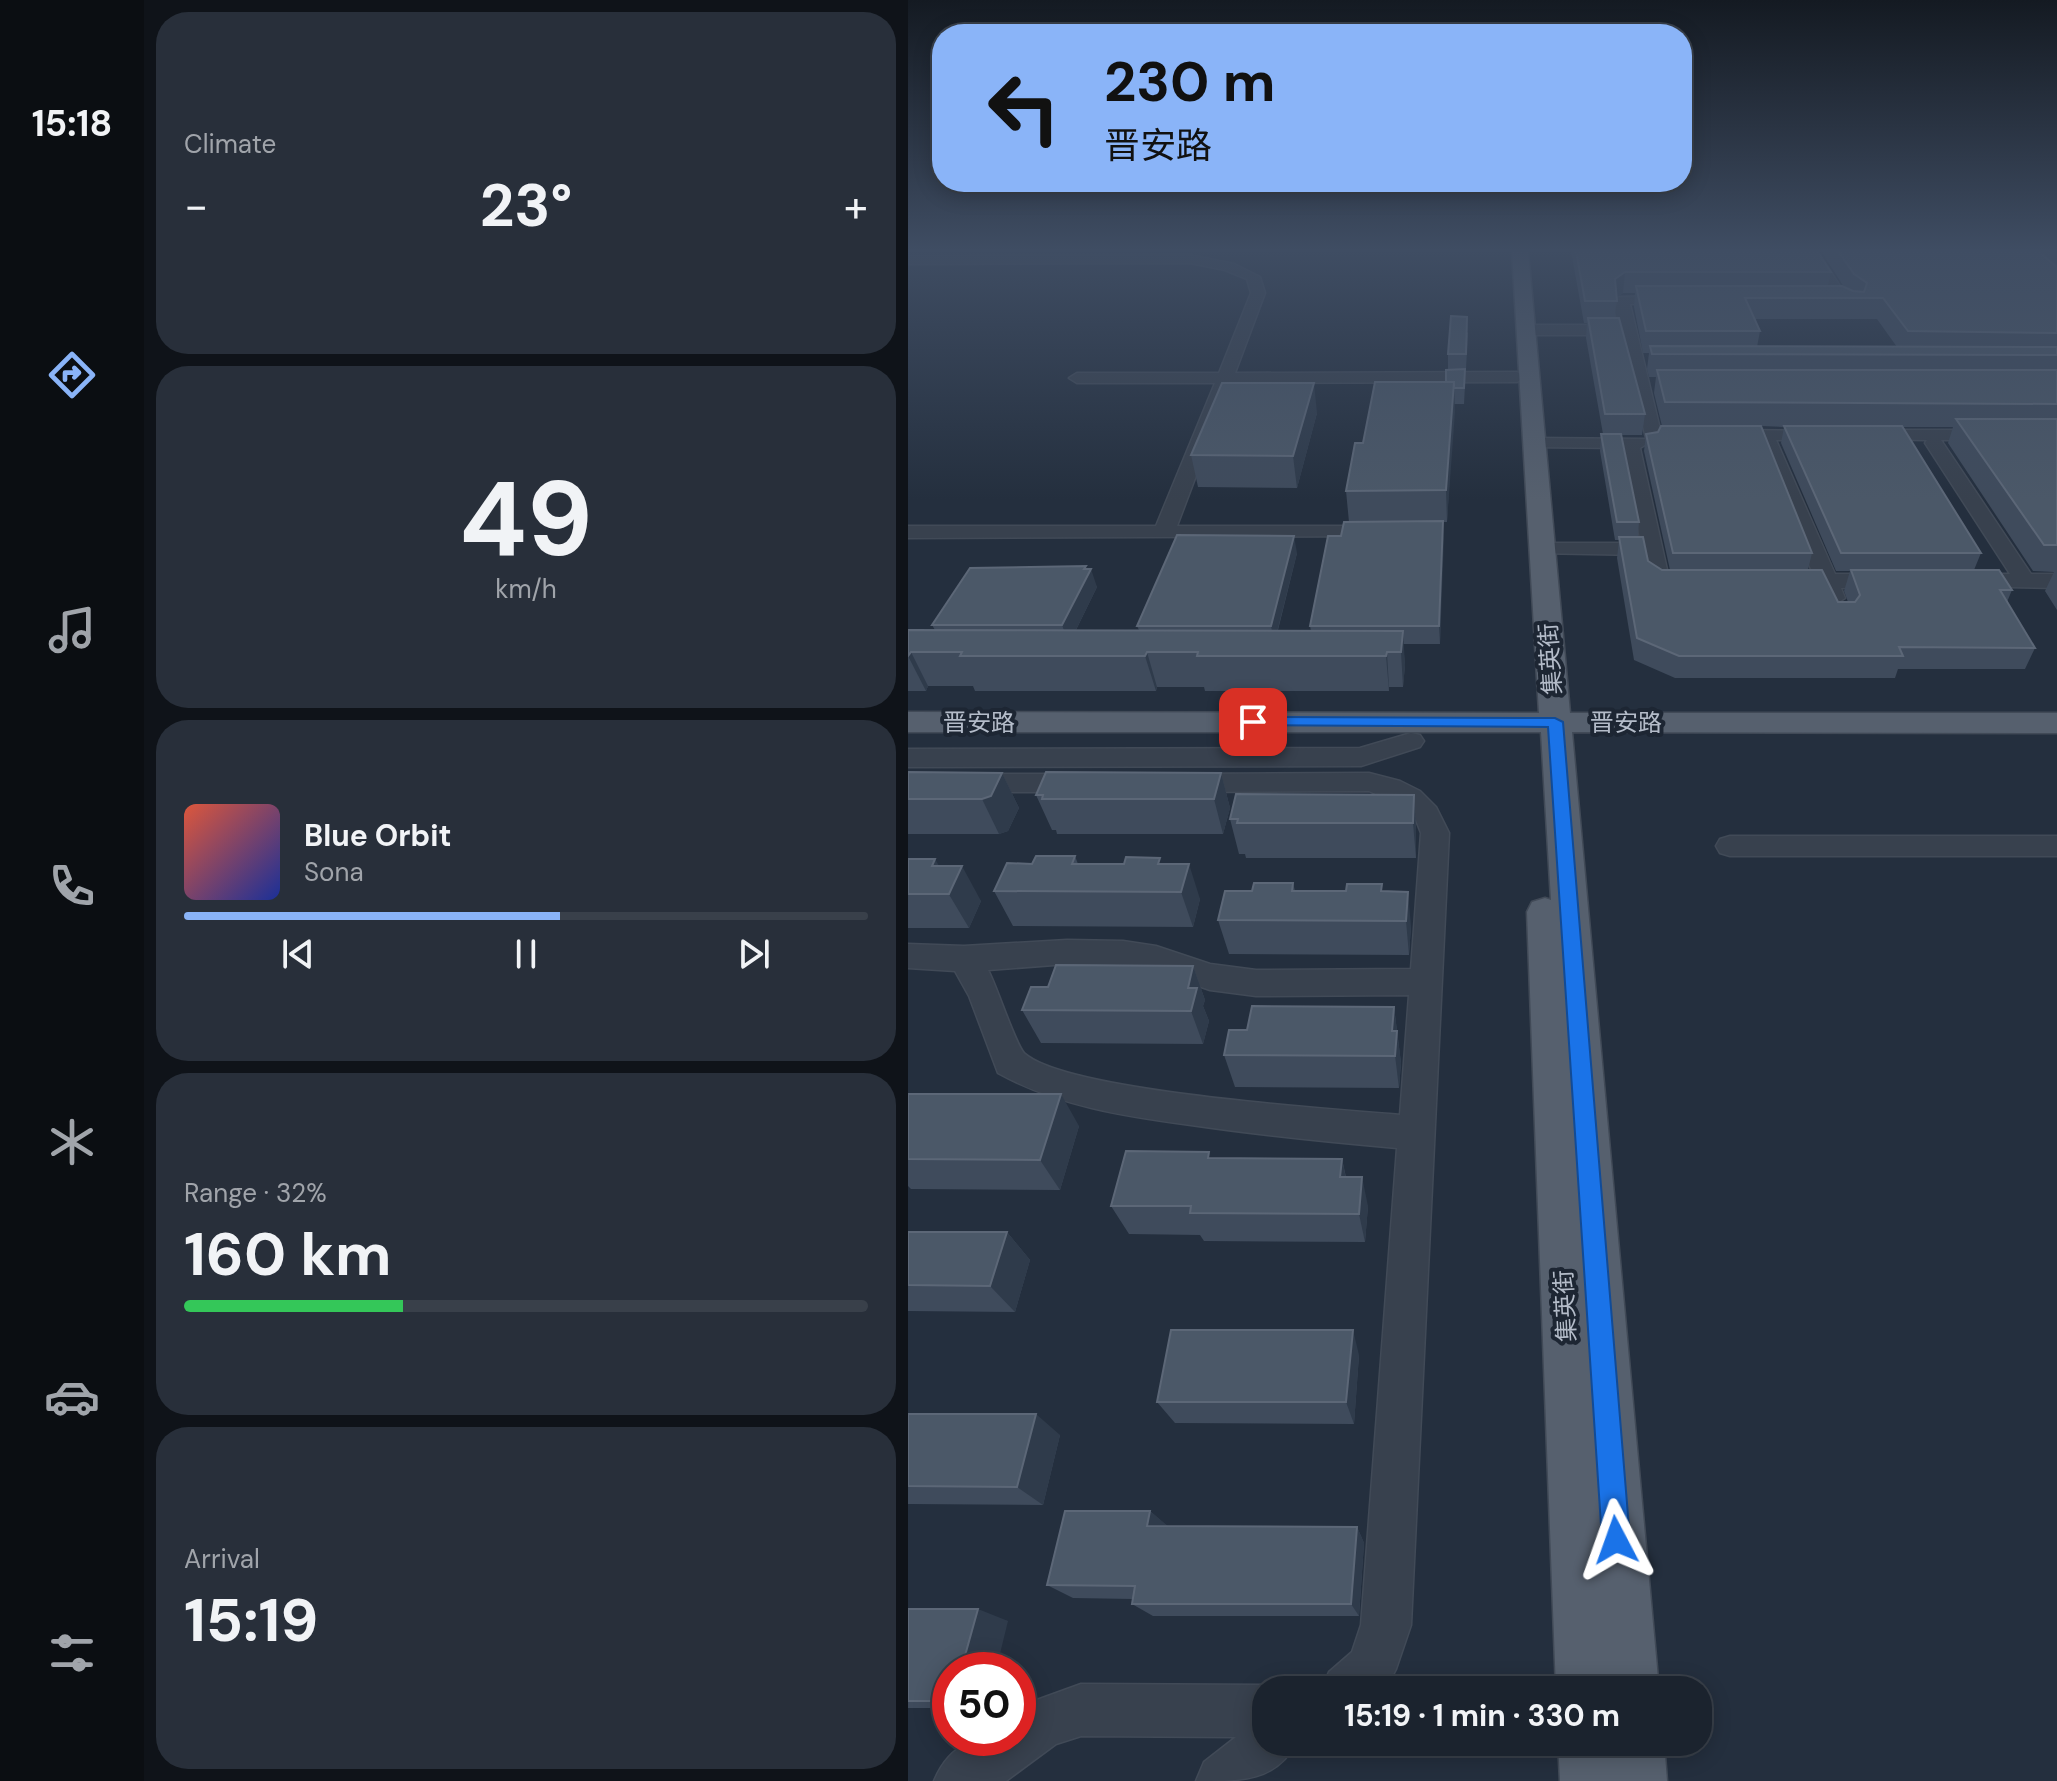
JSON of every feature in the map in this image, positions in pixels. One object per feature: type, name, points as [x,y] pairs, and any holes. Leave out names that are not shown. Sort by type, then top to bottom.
[{"type":"main road","name":"集英街","points":[[1515,334],[1627,1676]]},
{"type":"main road","name":"集英街","points":[[1526,334],[1542,549],[1546,732],[1586,1676]]},
{"type":"main road","name":"晋安路","points":[[908,722],[2057,742]]},
{"type":"main road","name":"晋安路","points":[[908,741],[1411,741],[1546,732],[2057,723]]},
{"type":"main road","points":[[1591,1756],[1592,1781]]},
{"type":"main road","points":[[1633,1756],[1635,1781]]},
{"type":"street","points":[[1164,532],[1242,334]]},
{"type":"street","points":[[1630,334],[1643,361],[1652,434],[2057,435]]},
{"type":"street","points":[[1077,378],[1517,377]]},
{"type":"street","points":[[1535,443],[1769,443],[1912,449],[1934,443],[2057,443]]},
{"type":"street","points":[[1630,443],[1659,581],[1705,581]]},
{"type":"street","points":[[1769,443],[1840,615]]},
{"type":"street","points":[[1934,443],[2025,581]]},
{"type":"street","points":[[908,532],[1409,532]]},
{"type":"street","points":[[1542,549],[1652,549]]},
{"type":"street","points":[[1978,556],[1994,581]]},
{"type":"street","points":[[1766,581],[1903,581]]},
{"type":"street","points":[[1948,581],[2057,581]]},
{"type":"street","points":[[908,758],[1361,757],[1411,741]]},
{"type":"street","points":[[908,783],[1369,782],[1389,785],[1427,812],[1435,833],[1428,982],[1386,1625],[1371,1669],[1363,1676]]},
{"type":"street","points":[[1730,846],[2057,846]]},
{"type":"street","points":[[908,956],[964,959],[1067,952],[1123,953],[1156,959],[1210,977],[1256,983],[1428,982]]},
{"type":"street","points":[[964,959],[975,973],[988,1001],[1010,1063],[1033,1077],[1065,1087],[1174,1107],[1243,1117],[1418,1133]]},
{"type":"street","points":[[961,1781],[1041,1723],[1081,1710],[1252,1711]]},
{"type":"street","points":[[1223,1781],[1254,1756]]},
{"type":"building","points":[[1450,334],[1467,334],[1466,354],[1448,354]]},
{"type":"building","points":[[1591,334],[1623,334],[1645,414],[1605,414]]},
{"type":"building","points":[[1650,346],[2057,347],[2057,355],[1652,354]]},
{"type":"building","points":[[1465,369],[1464,388],[1454,388],[1454,382],[1446,382],[1446,370]]},
{"type":"building","points":[[1657,370],[2057,370],[2057,404],[1665,402]]},
{"type":"building","points":[[1375,382],[1454,382],[1446,490],[1346,491],[1355,443],[1363,443]]},
{"type":"building","points":[[1222,383],[1314,383],[1293,456],[1191,455]]},
{"type":"building","points":[[1956,419],[2057,419],[2057,545],[2044,545]]},
{"type":"building","points":[[1661,426],[1761,426],[1812,553],[1673,553],[1646,434],[1658,432]]},
{"type":"building","points":[[1784,426],[1902,426],[1981,553],[1841,553]]},
{"type":"building","points":[[1601,434],[1621,434],[1639,522],[1617,522]]},
{"type":"building","points":[[1443,521],[1439,626],[1310,626],[1328,536],[1341,536],[1344,522]]},
{"type":"building","points":[[1177,535],[1294,536],[1271,626],[1137,626]]},
{"type":"building","points":[[1619,537],[1643,537],[1648,561],[1662,570],[1822,570],[1838,602],[1855,602],[1860,595],[1851,570],[1999,570],[2012,590],[2000,590],[2035,648],[1899,647],[1903,656],[1679,656],[1637,638]]},
{"type":"building","points":[[1086,566],[1084,569],[1091,569],[1062,625],[932,625],[970,568]]},
{"type":"building","points":[[908,630],[1403,631],[1401,652],[1387,652],[1386,656],[1197,656],[1198,652],[1147,652],[1145,656],[960,656],[962,652],[911,652],[908,656]]},
{"type":"building","points":[[908,772],[1002,773],[991,796],[982,799],[908,799]]},
{"type":"building","points":[[1046,772],[1221,773],[1214,799],[1042,799],[1043,795],[1036,795]]},
{"type":"building","points":[[1236,794],[1414,795],[1413,823],[1237,823],[1238,819],[1230,819]]},
{"type":"building","points":[[1036,856],[1075,856],[1072,864],[1124,864],[1126,857],[1160,858],[1158,864],[1189,864],[1181,892],[994,891],[1007,863],[1032,864]]},
{"type":"building","points":[[908,859],[935,859],[932,866],[962,866],[949,894],[908,894]]},
{"type":"building","points":[[1254,883],[1293,883],[1292,891],[1346,891],[1347,884],[1382,884],[1381,891],[1408,892],[1406,921],[1218,920],[1225,891],[1252,891]]},
{"type":"building","points":[[1056,965],[1193,966],[1188,988],[1197,988],[1191,1011],[1022,1010],[1031,987],[1048,987]]},
{"type":"building","points":[[1252,1006],[1394,1007],[1392,1031],[1397,1031],[1395,1056],[1224,1055],[1229,1030],[1247,1030]]},
{"type":"building","points":[[908,1094],[1061,1094],[1040,1160],[908,1159]]},
{"type":"building","points":[[1126,1151],[1209,1152],[1208,1158],[1342,1159],[1340,1177],[1362,1177],[1359,1214],[1190,1213],[1191,1206],[1111,1206]]},
{"type":"building","points":[[908,1232],[1007,1232],[990,1286],[908,1285]]},
{"type":"building","points":[[1171,1330],[1353,1330],[1346,1402],[1157,1402]]},
{"type":"building","points":[[908,1414],[1036,1414],[1017,1487],[908,1486]]},
{"type":"building","points":[[1065,1511],[1150,1511],[1147,1526],[1357,1527],[1351,1604],[1132,1604],[1135,1586],[1047,1585]]},
{"type":"building","points":[[908,1609],[978,1609],[966,1652],[932,1652],[932,1701],[908,1701]]},
{"type":"route","points":[[1253,722],[1555,722],[1616,1540]]}]
